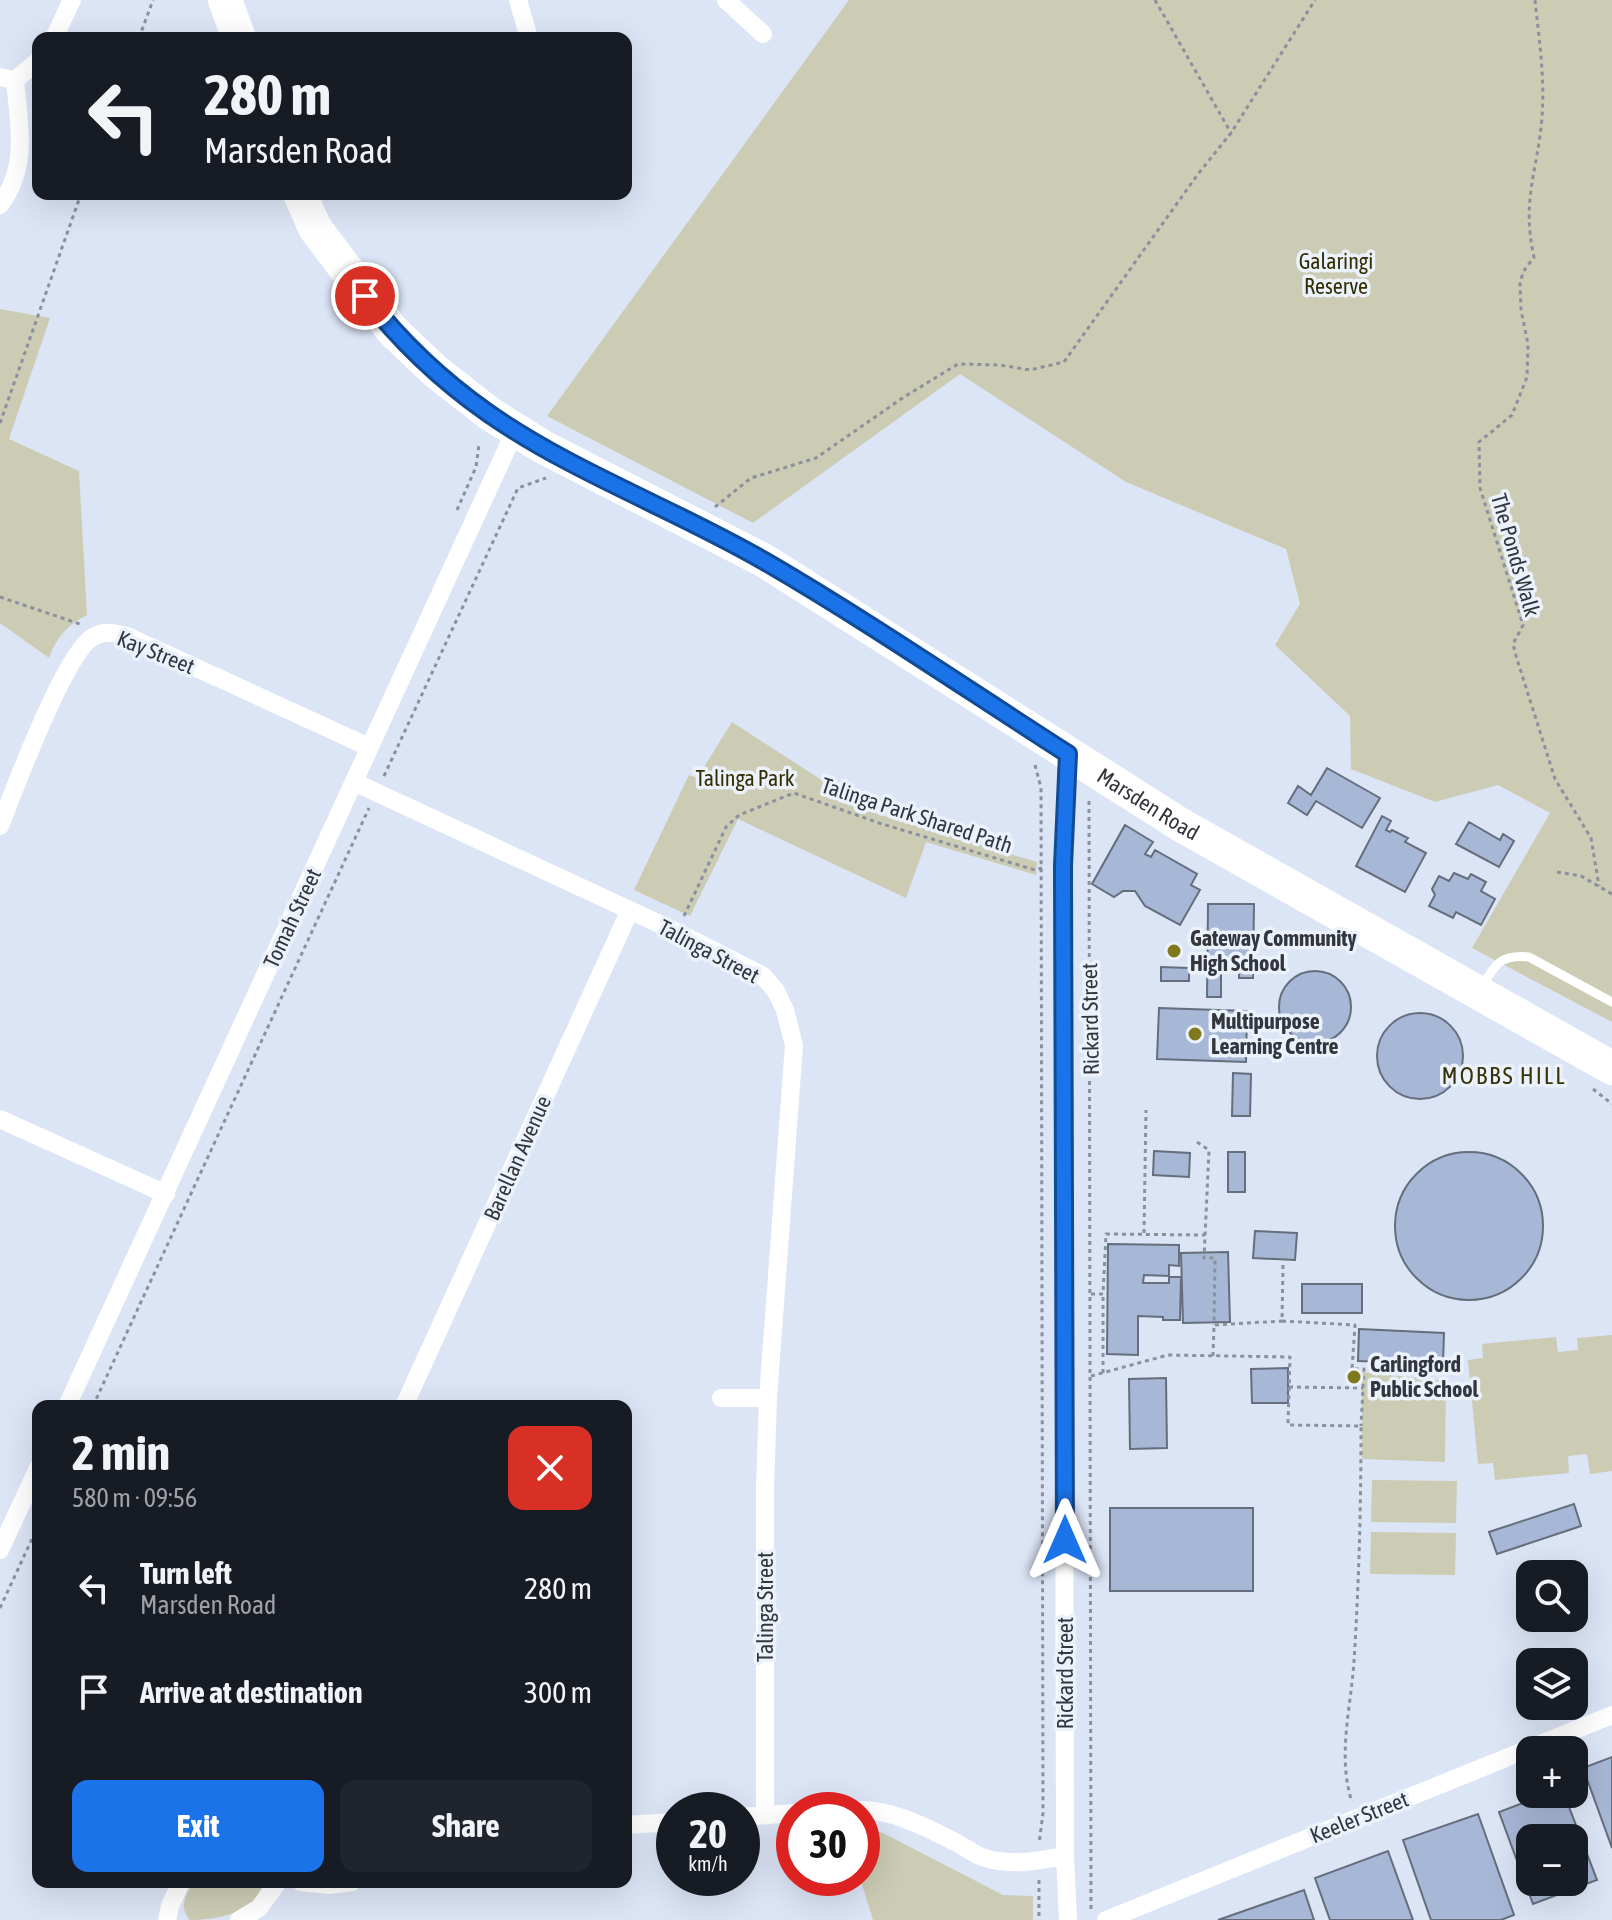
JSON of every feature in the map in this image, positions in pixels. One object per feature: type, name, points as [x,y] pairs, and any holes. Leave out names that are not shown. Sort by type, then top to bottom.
[{"type":"highway","points":[[225,0],[237,32]]},
{"type":"highway","name":"Marsden Road","points":[[303,200],[315,228],[392,330],[461,393],[515,431],[765,561],[1224,850],[1612,1068]]},
{"type":"street","points":[[57,32],[72,0]]},
{"type":"street","points":[[518,0],[527,32]]},
{"type":"street","points":[[726,0],[763,34]]},
{"type":"street","points":[[0,205],[12,189],[19,168],[7,79],[32,64]]},
{"type":"street","name":"Tomah Street","points":[[70,1400],[515,431]]},
{"type":"street","name":"Kay Street","points":[[0,826],[28,754],[75,656],[92,637],[104,632],[129,637],[369,747]]},
{"type":"street","name":"Rickard Street","points":[[1068,754],[1063,866],[1065,1856],[1068,1920]]},
{"type":"street","name":"Talinga Street","points":[[354,782],[762,975],[776,991],[791,1026],[793,1074],[768,1398],[765,1488],[765,1815]]},
{"type":"street","name":"Barellan Avenue","points":[[407,1400],[630,910]]},
{"type":"street","points":[[0,1119],[166,1194]]},
{"type":"street","points":[[721,1398],[768,1398]]},
{"type":"street","points":[[0,1550],[32,1481]]},
{"type":"street","name":"Keeler Street","points":[[1099,1915],[1357,1817],[1612,1715]]},
{"type":"street","points":[[880,1812],[930,1829],[984,1857],[1022,1863],[1065,1856]]},
{"type":"street","points":[[760,1815],[776,1814]]},
{"type":"street","points":[[632,1825],[656,1823]]},
{"type":"street","points":[[167,1920],[178,1888]]},
{"type":"street","points":[[239,1920],[259,1908],[274,1888]]},
{"type":"lane","points":[[1479,993],[1492,970],[1503,959],[1514,955],[1529,957],[1612,1002]]},
{"type":"path","points":[[141,32],[153,0]]},
{"type":"path","points":[[1155,0],[1231,133]]},
{"type":"path","points":[[694,524],[751,478],[816,458],[958,364],[1000,365],[1030,370],[1064,362],[1198,174],[1231,133],[1315,0]]},
{"type":"path","name":"The Ponds Walk","points":[[1535,0],[1542,74],[1542,118],[1528,214],[1534,257],[1523,272],[1520,284],[1521,310],[1528,344],[1527,377],[1512,415],[1479,442],[1480,488],[1523,625],[1513,644],[1516,656],[1555,779],[1591,838],[1599,886]]},
{"type":"path","points":[[0,423],[79,200]]},
{"type":"path","points":[[457,510],[476,467],[479,444]]},
{"type":"path","name":"Tomah Street","points":[[96,1400],[518,488],[546,478],[558,484]]},
{"type":"path","points":[[0,597],[104,632]]},
{"type":"path","name":"Rickard Street","points":[[1036,766],[1041,788],[1043,1813],[1039,1920]]},
{"type":"path","name":"Talinga Park Shared Path","points":[[683,918],[732,820],[751,809],[794,793],[879,823],[1035,870],[1041,869]]},
{"type":"path","name":"Rickard Street","points":[[1089,801],[1091,1376],[1099,1915]]},
{"type":"path","points":[[1041,869],[1047,867]]},
{"type":"path","points":[[1557,872],[1581,876],[1612,894]]},
{"type":"path","points":[[1144,1233],[1146,1110]]},
{"type":"path","points":[[1197,1142],[1209,1150],[1204,1258],[1215,1258],[1213,1356]]},
{"type":"path","points":[[1103,1373],[1106,1234],[1205,1235]]},
{"type":"path","points":[[1282,1321],[1283,1265]]},
{"type":"path","points":[[1091,1294],[1103,1294]]},
{"type":"path","points":[[1214,1325],[1282,1321],[1355,1325],[1352,1369],[1364,1369],[1356,1622],[1345,1748],[1348,1791],[1357,1817]]},
{"type":"path","points":[[1091,1376],[1168,1355],[1290,1357],[1288,1425],[1361,1426]]},
{"type":"path","points":[[1289,1387],[1363,1388]]},
{"type":"path","points":[[0,1608],[32,1539]]},
{"type":"green space","name":"Galaringi Reserve","points":[[849,0],[1612,0],[1612,1022],[1472,948],[1550,813],[1498,785],[1435,802],[1351,769],[1350,716],[1275,645],[1300,604],[1286,549],[1126,482],[960,374],[753,523],[547,416]]},
{"type":"green space","points":[[0,309],[50,318],[9,439],[79,471],[87,615],[64,632],[49,658],[0,623]]},
{"type":"green space","name":"Talinga Park","points":[[732,722],[871,812],[1037,862],[1036,875],[926,842],[906,898],[738,819],[690,916],[634,890],[689,775],[697,778]]},
{"type":"green space","points":[[1612,1335],[1612,1471],[1590,1474],[1587,1454],[1568,1456],[1569,1473],[1495,1480],[1493,1463],[1478,1464],[1468,1360],[1483,1358],[1482,1344],[1556,1337],[1558,1352],[1578,1350],[1577,1338]]},
{"type":"green space","points":[[1362,1372],[1446,1381],[1445,1462],[1362,1459]]},
{"type":"green space","points":[[1372,1480],[1457,1481],[1456,1523],[1371,1522]]},
{"type":"green space","points":[[1371,1532],[1456,1533],[1455,1575],[1370,1574]]},
{"type":"green space","points":[[880,1832],[1003,1895],[1033,1896],[1033,1920],[873,1920],[866,1896],[880,1896]]},
{"type":"green space","points":[[190,1888],[261,1888],[244,1908],[211,1918],[190,1920],[184,1911]]},
{"type":"building","points":[[1327,768],[1380,798],[1362,828],[1316,801],[1307,815],[1288,803],[1298,786],[1311,795]]},
{"type":"building","points":[[1382,816],[1391,821],[1386,830],[1408,838],[1405,842],[1426,853],[1405,892],[1356,866]]},
{"type":"building","points":[[1469,822],[1500,840],[1503,834],[1514,841],[1499,867],[1456,844]]},
{"type":"building","points":[[1125,825],[1153,842],[1145,854],[1151,857],[1155,850],[1197,874],[1191,885],[1200,890],[1180,925],[1145,906],[1135,891],[1123,891],[1114,897],[1092,884]]},
{"type":"building","points":[[1454,873],[1468,879],[1471,874],[1486,882],[1481,891],[1495,899],[1481,925],[1456,912],[1453,918],[1429,906],[1435,895],[1432,889],[1439,876],[1449,881]]},
{"type":"building","points":[[1208,904],[1254,904],[1253,978],[1239,978],[1239,963],[1226,963],[1226,972],[1221,971],[1221,997],[1207,997]]},
{"type":"building","points":[[1161,967],[1189,968],[1189,981],[1161,981]]},
{"type":"building","points":[[1315,971],[1335,977],[1345,987],[1351,1007],[1345,1027],[1335,1037],[1315,1043],[1295,1037],[1285,1027],[1279,1007],[1285,987],[1295,977]]},
{"type":"building","points":[[1159,1008],[1247,1011],[1246,1062],[1157,1059]]},
{"type":"building","points":[[1420,1013],[1436,1017],[1450,1026],[1459,1040],[1463,1056],[1459,1072],[1450,1086],[1436,1095],[1420,1099],[1404,1095],[1390,1086],[1381,1072],[1377,1056],[1381,1040],[1390,1026],[1404,1017]]},
{"type":"building","points":[[1233,1073],[1251,1074],[1250,1116],[1232,1116]]},
{"type":"building","points":[[1154,1151],[1190,1153],[1189,1177],[1153,1175]]},
{"type":"building","points":[[1228,1152],[1245,1152],[1245,1192],[1228,1192]]},
{"type":"building","points":[[1469,1152],[1497,1158],[1521,1174],[1537,1198],[1543,1226],[1537,1254],[1521,1278],[1497,1294],[1469,1300],[1441,1294],[1417,1278],[1401,1254],[1395,1226],[1401,1198],[1417,1174],[1441,1158]]},
{"type":"building","points":[[1255,1231],[1297,1233],[1295,1260],[1253,1258]]},
{"type":"building","points":[[1108,1244],[1179,1245],[1179,1266],[1169,1265],[1169,1276],[1144,1275],[1143,1283],[1169,1283],[1169,1277],[1181,1277],[1180,1320],[1138,1316],[1138,1355],[1107,1354]]},
{"type":"building","points":[[1228,1252],[1230,1322],[1183,1323],[1181,1253]]},
{"type":"building","points":[[1302,1284],[1362,1284],[1362,1313],[1302,1313]]},
{"type":"building","points":[[1359,1329],[1444,1333],[1443,1364],[1358,1361]]},
{"type":"building","points":[[1288,1368],[1288,1403],[1252,1403],[1251,1369]]},
{"type":"building","points":[[1166,1378],[1167,1448],[1130,1449],[1129,1379]]},
{"type":"building","points":[[1574,1504],[1581,1526],[1497,1554],[1489,1532]]},
{"type":"building","points":[[1110,1508],[1253,1508],[1253,1591],[1110,1591]]},
{"type":"building","points":[[1612,1757],[1612,1848],[1588,1782],[1588,1766]]},
{"type":"building","points":[[1516,1806],[1569,1808],[1576,1824],[1516,1824],[1516,1858],[1499,1812]]},
{"type":"building","points":[[1478,1814],[1514,1915],[1501,1920],[1431,1920],[1403,1840]]},
{"type":"building","points":[[1388,1851],[1413,1920],[1330,1920],[1315,1878]]},
{"type":"building","points":[[1588,1857],[1597,1880],[1588,1883]]},
{"type":"building","points":[[1304,1890],[1314,1920],[1218,1920]]},
{"type":"building","points":[[1530,1896],[1554,1896],[1533,1904]]},
{"type":"place","name":"Gateway Community High School","points":[[1174,951]]},
{"type":"place","name":"Multipurpose Learning Centre","points":[[1195,1034]]},
{"type":"place","name":"Carlingford Public School","points":[[1354,1377]]},
{"type":"district","name":"MOBBS HILL","points":[[1504,1076]]},
{"type":"route","points":[[365,296],[392,330],[435,371],[490,414],[543,447],[765,561],[1068,754],[1063,866],[1065,1540]]}]
